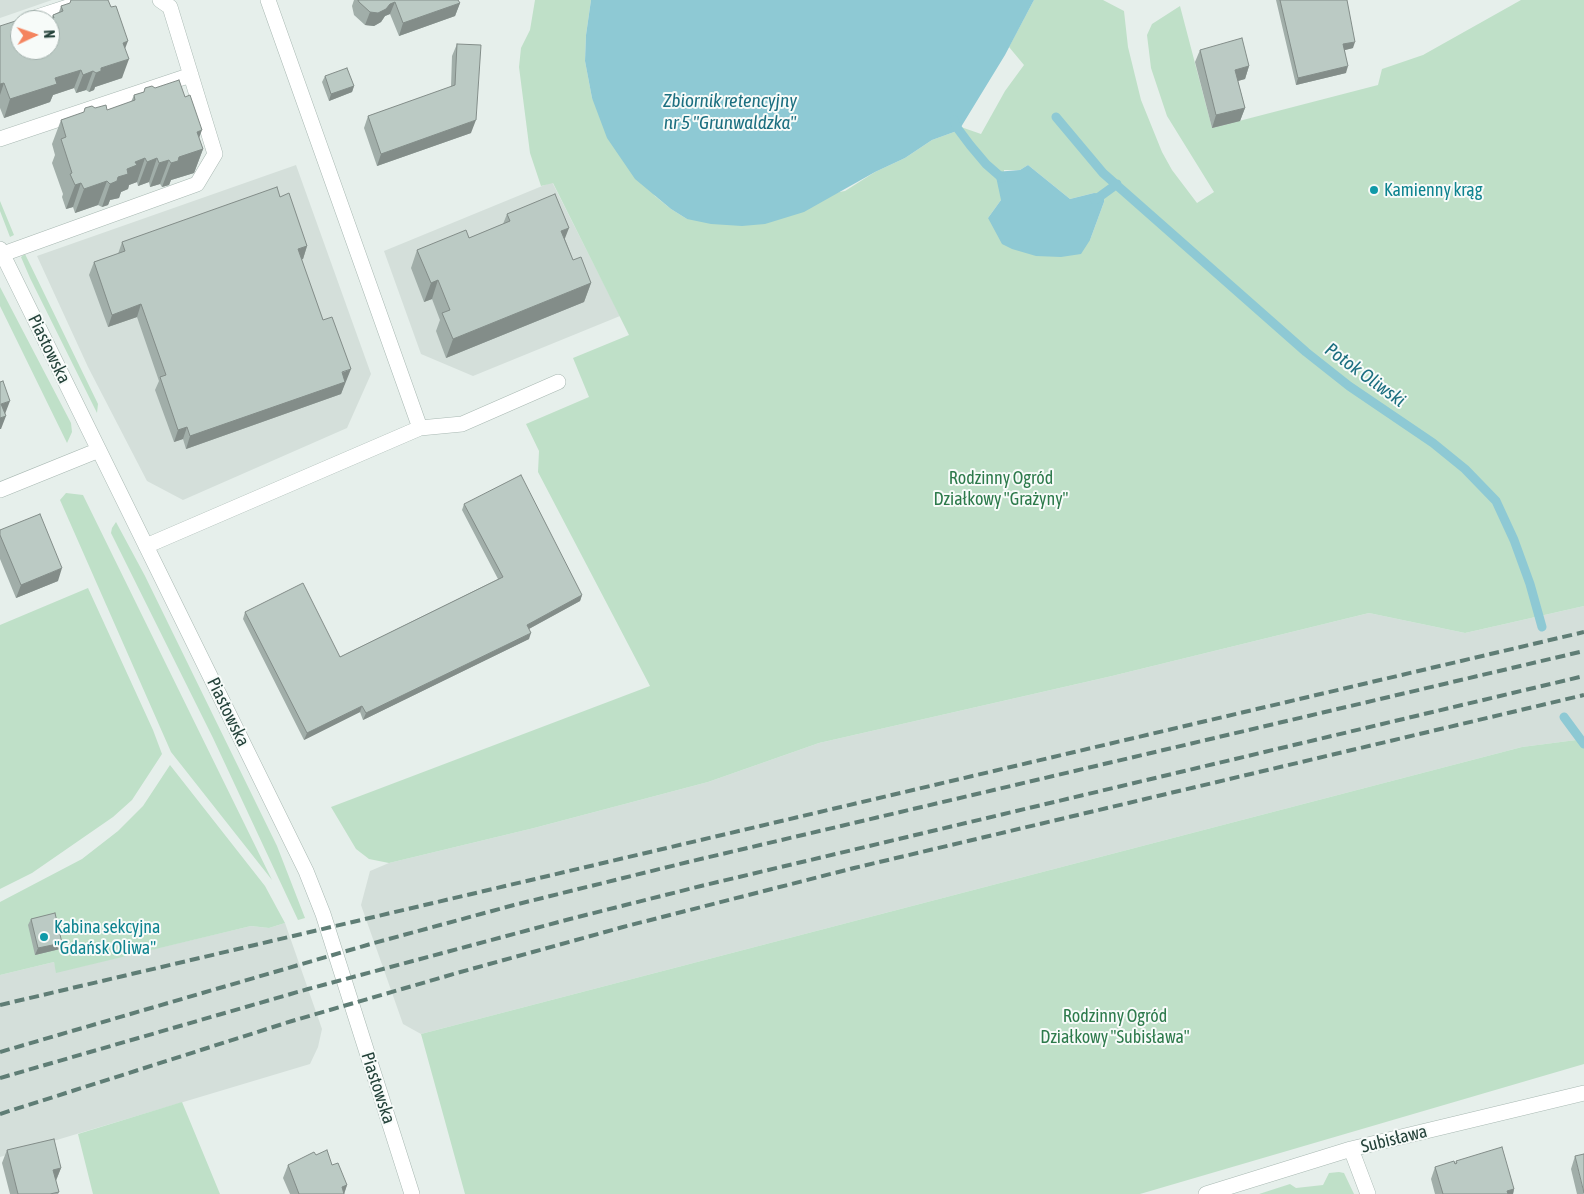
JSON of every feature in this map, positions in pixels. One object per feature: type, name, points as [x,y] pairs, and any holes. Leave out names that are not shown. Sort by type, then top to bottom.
[{"type":"street","points":[[58,10],[89,0]]},
{"type":"street","points":[[1,251],[197,184],[215,154],[170,7],[160,0]]},
{"type":"street","points":[[268,0],[420,428]]},
{"type":"street","points":[[0,139],[191,75]]},
{"type":"street","name":"Piastowska","points":[[1,251],[306,871],[323,914],[412,1194]]},
{"type":"street","points":[[146,546],[420,428],[462,424],[558,382]]},
{"type":"street","points":[[0,490],[99,450]]},
{"type":"street","name":"Subisława","points":[[1206,1194],[1351,1149],[1584,1093]]},
{"type":"street","points":[[1351,1149],[1368,1194]]},
{"type":"shaded area","points":[[0,0],[52,0],[23,10],[10,10],[10,15],[0,18]]},
{"type":"shaded area","points":[[296,165],[371,374],[347,428],[183,500],[147,481],[88,367],[37,256]]},
{"type":"shaded area","points":[[552,182],[620,316],[473,376],[421,354],[384,251]]},
{"type":"shaded area","points":[[1584,606],[1584,739],[1522,747],[421,1034],[403,1024],[361,905],[370,871],[389,863],[534,828],[708,782],[819,743],[1112,676],[1369,613],[1465,633]]},
{"type":"shaded area","points":[[285,923],[322,1029],[318,1047],[310,1064],[0,1157],[0,975],[54,962],[57,972],[251,926],[269,928]]},
{"type":"green space","name":"Rodzinny Ogród Działkowy \"Grażyny\"","points":[[535,0],[591,0],[586,35],[585,61],[592,98],[655,196],[687,219],[845,191],[875,172],[905,158],[932,140],[954,132],[961,127],[981,134],[1005,91],[1024,65],[1009,47],[1034,0],[1103,0],[1124,11],[1128,47],[1141,100],[1162,152],[1172,170],[1197,203],[1214,192],[1167,116],[1151,68],[1147,35],[1152,24],[1180,6],[1212,128],[1378,85],[1382,69],[1423,55],[1521,0],[1584,0],[1584,606],[1465,633],[1369,613],[1112,676],[819,743],[708,782],[534,828],[389,863],[369,859],[356,849],[331,807],[650,686],[538,472],[539,451],[526,424],[589,397],[573,358],[629,335],[553,183],[541,186],[530,153],[519,67],[521,48],[530,30]],"holes":[[[1028,165],[1070,199],[1094,193],[1104,202],[1090,240],[988,218],[1001,200],[1004,170],[1020,170]]]},
{"type":"green space","points":[[0,201],[14,235],[10,237],[0,211]]},
{"type":"green space","points":[[25,254],[98,404],[97,413],[30,278],[21,257]]},
{"type":"green space","points":[[0,287],[71,423],[72,432],[67,443],[0,306]]},
{"type":"green space","points":[[66,493],[83,495],[272,880],[171,752],[60,500]]},
{"type":"green space","points":[[116,522],[145,576],[277,846],[305,918],[298,920],[213,738],[111,533]]},
{"type":"green space","points":[[88,588],[153,730],[162,754],[132,800],[113,817],[32,873],[0,889],[0,625]]},
{"type":"green space","name":"Rodzinny Ogród Działkowy \"Subisława\"","points":[[1584,739],[1584,1064],[1140,1194],[465,1194],[421,1034],[1522,747]]},
{"type":"green space","points":[[170,765],[265,886],[285,923],[269,928],[251,926],[56,973],[54,962],[0,975],[0,902],[82,859],[118,831],[143,806]]},
{"type":"green space","points":[[182,1102],[220,1194],[93,1194],[78,1134]]},
{"type":"green space","points":[[1329,1173],[1344,1173],[1354,1194],[1259,1194],[1290,1184],[1296,1188],[1323,1185]]},
{"type":"water","name":"Zbiornik retencyjny nr 5 \"Grunwaldzka\"","points":[[591,0],[1034,0],[1005,55],[961,127],[954,132],[932,140],[905,158],[875,172],[804,212],[765,224],[742,226],[711,224],[687,219],[671,209],[635,179],[607,138],[592,98],[585,61],[586,35]]},
{"type":"water","points":[[1028,165],[1070,199],[1094,193],[1104,194],[1104,202],[1090,240],[1081,254],[1061,257],[1036,256],[1002,244],[988,218],[1001,200],[995,172],[1020,170]]},
{"type":"building","points":[[71,0],[108,0],[111,7],[116,6],[128,41],[123,43],[129,59],[101,68],[101,71],[96,73],[93,71],[83,75],[81,70],[55,78],[57,84],[10,99],[4,83],[0,84],[0,26],[10,23],[10,60],[60,60],[60,12],[63,11],[61,6],[70,3]]},
{"type":"building","points":[[358,0],[458,0],[460,3],[403,23],[395,2],[378,13],[370,12]]},
{"type":"building","points":[[1280,0],[1347,0],[1355,42],[1343,44],[1348,66],[1298,78]]},
{"type":"building","points":[[1242,38],[1249,66],[1235,70],[1245,108],[1216,115],[1200,50]]},
{"type":"building","points":[[457,44],[481,45],[476,120],[381,154],[368,116],[455,85]]},
{"type":"building","points":[[347,68],[354,86],[331,94],[325,76]]},
{"type":"building","points":[[179,80],[185,97],[190,95],[202,130],[197,132],[203,149],[179,157],[178,161],[171,163],[169,160],[159,163],[157,158],[147,162],[145,158],[135,162],[137,165],[127,169],[128,174],[118,177],[117,181],[110,184],[107,181],[84,189],[81,183],[75,185],[70,174],[72,173],[61,139],[66,137],[61,120],[84,112],[85,108],[92,106],[95,108],[106,105],[107,110],[135,100],[134,95],[144,92],[145,88],[152,86],[155,88]]},
{"type":"building","points":[[277,187],[280,197],[289,193],[307,246],[298,249],[323,320],[332,317],[351,369],[342,372],[345,382],[190,436],[187,427],[178,430],[160,377],[166,375],[141,304],[112,315],[94,262],[125,251],[122,242]]},
{"type":"building","points":[[555,194],[569,228],[561,231],[573,260],[581,257],[591,283],[453,339],[442,313],[450,310],[438,280],[431,283],[417,250],[466,230],[469,238],[510,221],[507,214]]},
{"type":"building","points":[[3,381],[10,401],[1,404],[6,416],[0,418],[0,382]]},
{"type":"building","points":[[521,475],[582,595],[527,625],[531,633],[366,713],[362,706],[307,733],[245,612],[303,583],[340,657],[503,577],[464,504]]},
{"type":"building","points":[[40,514],[62,568],[21,585],[0,535],[0,530]]},
{"type":"building","name":"Kabina sekcyjna \"Gdańsk Oliwa\"","points":[[55,913],[62,943],[38,948],[31,919]]},
{"type":"building","points":[[54,1139],[61,1168],[53,1170],[59,1192],[50,1194],[18,1194],[7,1150]]},
{"type":"building","points":[[1502,1147],[1514,1189],[1507,1191],[1508,1194],[1443,1194],[1435,1167],[1454,1161],[1455,1164],[1457,1163],[1456,1161]]},
{"type":"building","points":[[327,1150],[332,1165],[338,1163],[347,1185],[342,1187],[344,1194],[299,1194],[288,1165],[314,1152],[316,1155]]},
{"type":"building","points":[[1584,1154],[1584,1193],[1575,1156]]},
{"type":"waterway","name":"Potok Oliwski","points":[[1056,117],[1103,173],[1306,352],[1349,386],[1433,443],[1465,469],[1496,501],[1514,540],[1530,584],[1542,627]]},
{"type":"waterway","name":"Potok Oliwski","points":[[954,120],[970,145],[986,164],[1002,178]]},
{"type":"waterway","name":"Potok Oliwski","points":[[1095,200],[1117,184]]},
{"type":"waterway","name":"Potok Oliwski","points":[[1564,717],[1584,744]]},
{"type":"railway","points":[[0,1005],[1584,632]]},
{"type":"railway","points":[[0,1052],[374,943],[514,905],[688,862],[1584,651]]},
{"type":"railway","points":[[0,1078],[308,989],[570,919],[701,886],[1584,676]]},
{"type":"railway","points":[[0,1114],[292,1021],[623,927],[854,868],[1584,695]]},
{"type":"place","name":"Kamienny krąg","points":[[1374,190]]},
{"type":"place","name":"Kabina sekcyjna \"Gdańsk Oliwa\"","points":[[44,937]]}]
